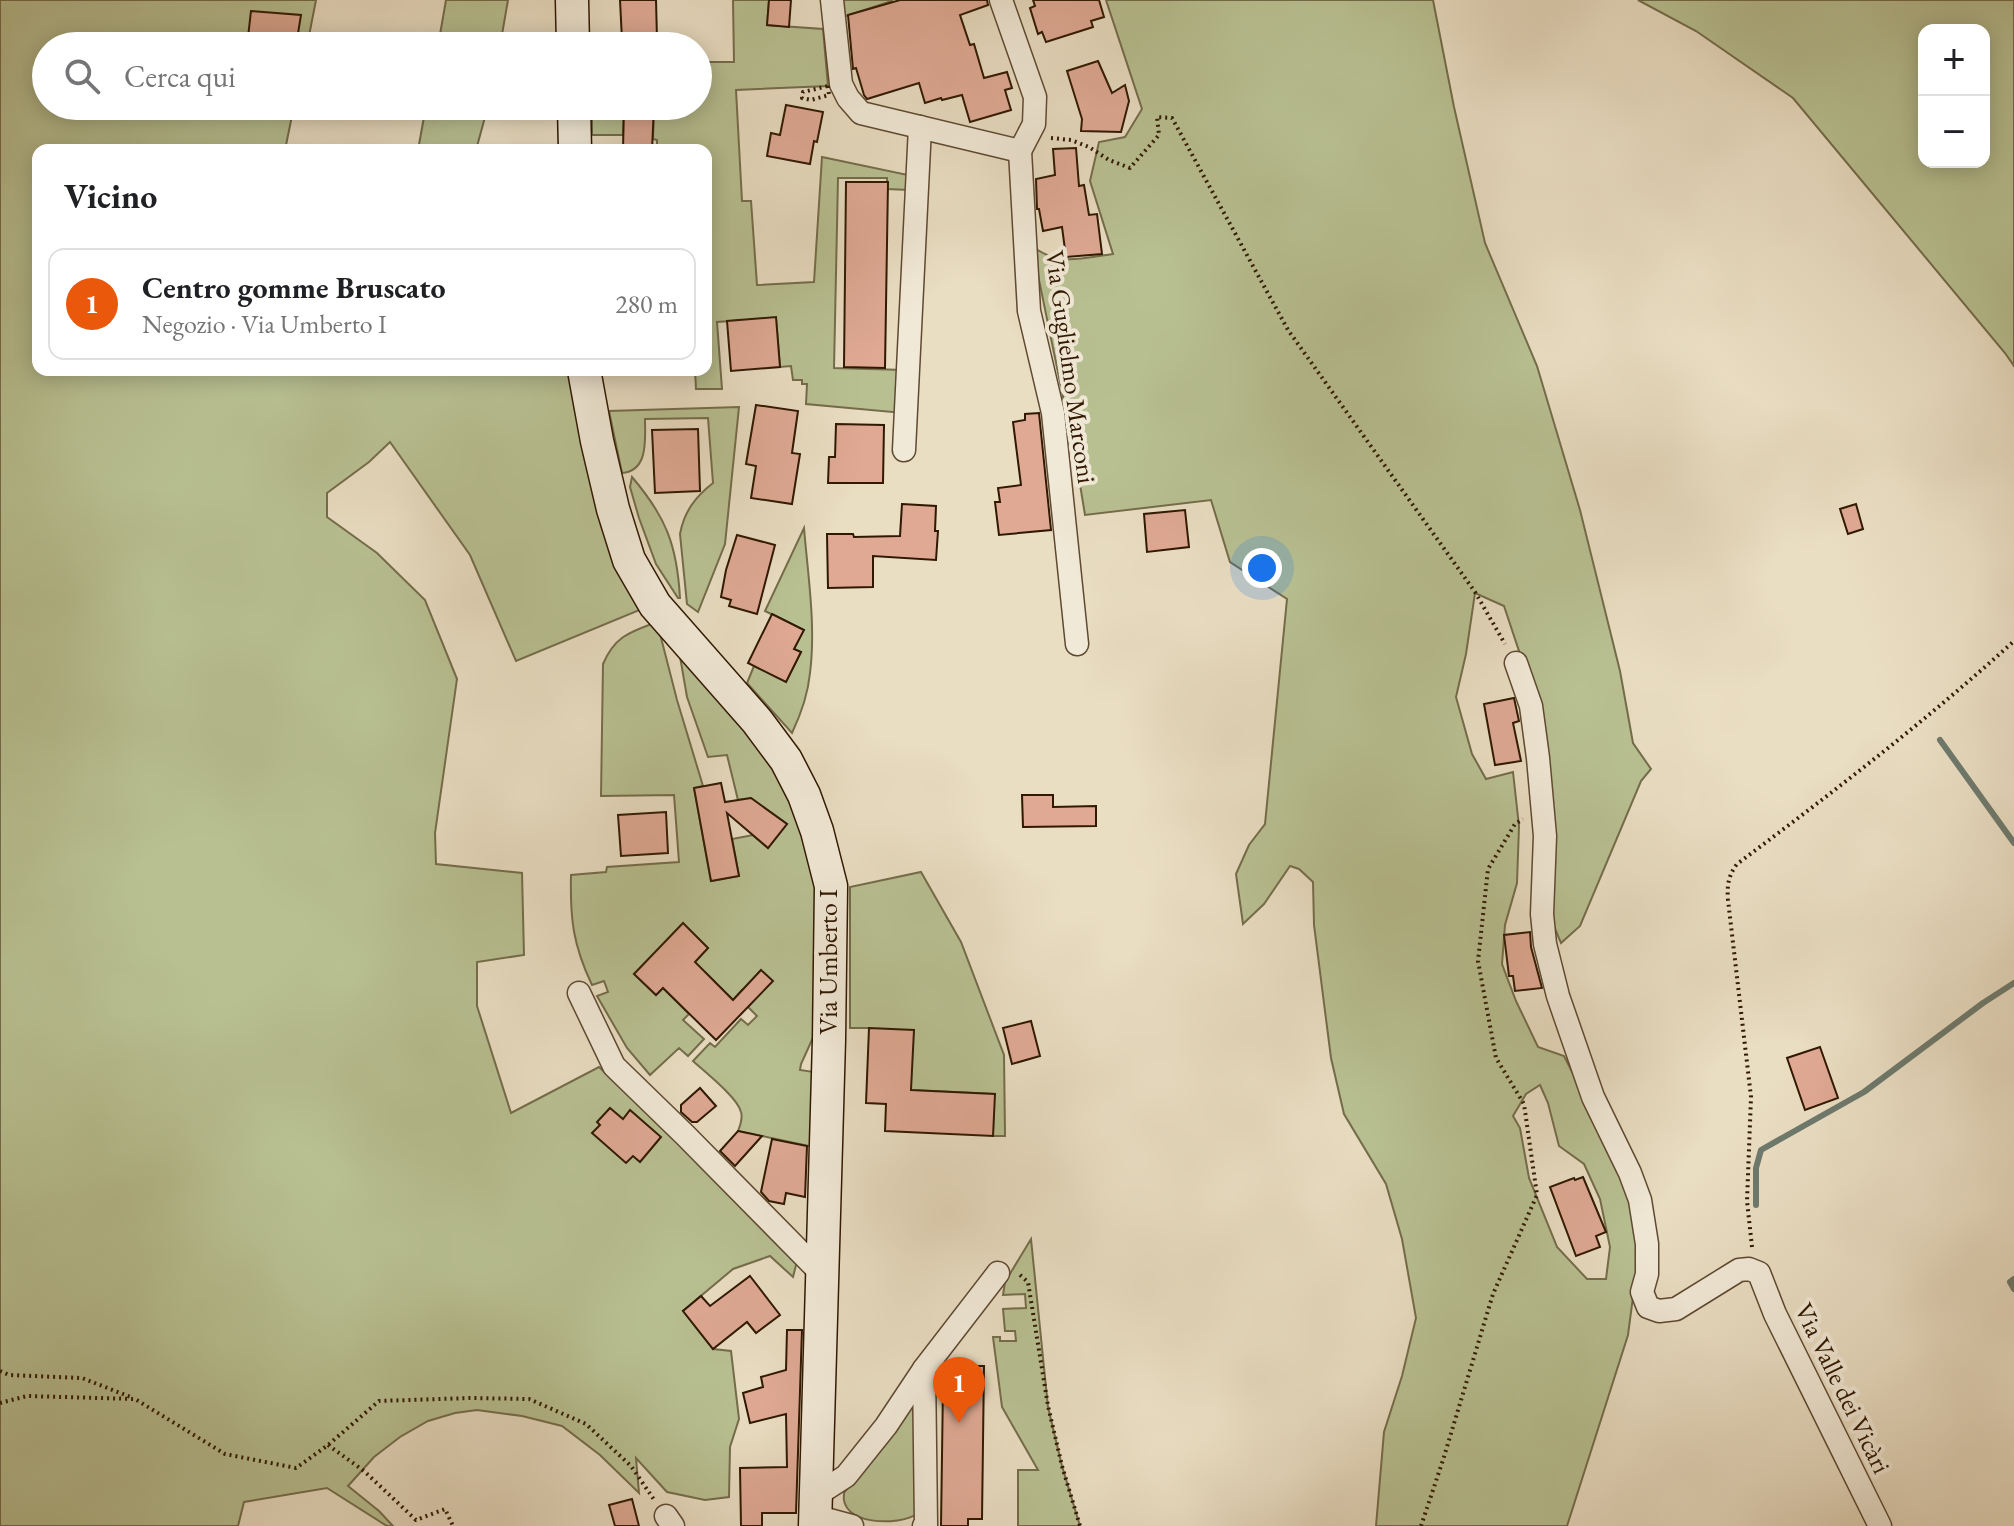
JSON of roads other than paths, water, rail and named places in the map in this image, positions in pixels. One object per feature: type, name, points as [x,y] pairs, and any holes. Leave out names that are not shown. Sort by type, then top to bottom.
[{"type":"main road","points":[[572,0],[573,32]]},
{"type":"main road","points":[[574,120],[575,144]]},
{"type":"main road","name":"Via Umberto I","points":[[585,376],[613,509],[629,560],[655,605],[757,721],[786,760],[804,795],[817,831],[831,886],[815,1513]]},
{"type":"street","points":[[832,0],[841,84],[861,113],[1020,151],[1034,124],[1035,97],[1001,0]]},
{"type":"street","points":[[904,450],[920,127]]},
{"type":"street","name":"Via Guglielmo Marconi","points":[[1020,151],[1029,311],[1053,413],[1077,644]]},
{"type":"street","name":"Via Valle dei Vicàri","points":[[1516,663],[1531,706],[1538,758],[1545,836],[1542,914],[1545,944],[1558,996],[1593,1097],[1640,1200],[1647,1244],[1647,1274],[1642,1292],[1648,1307],[1659,1311],[1676,1309],[1739,1270],[1749,1269],[1759,1273],[1775,1314],[1880,1526]]},
{"type":"street","points":[[579,993],[614,1066],[822,1274]]},
{"type":"street","points":[[852,1526],[815,1513],[886,1426],[924,1369],[998,1273]]},
{"type":"street","points":[[924,1369],[924,1526]]},
{"type":"waterway","points":[[1940,740],[2014,843]]},
{"type":"waterway","points":[[1756,1205],[1756,1168],[1761,1150],[1864,1092],[2014,983]]},
{"type":"waterway","points":[[2014,1279],[2010,1282],[2014,1289]]},
{"type":"place","name":"Centro gomme Bruscato","points":[[959,1423]]}]
